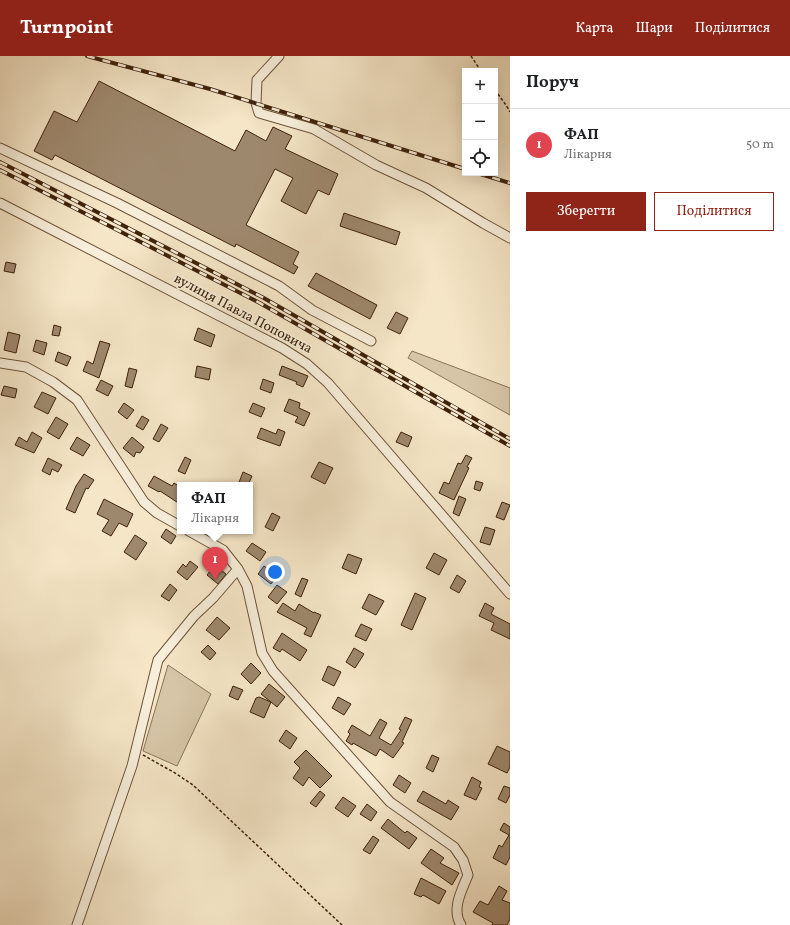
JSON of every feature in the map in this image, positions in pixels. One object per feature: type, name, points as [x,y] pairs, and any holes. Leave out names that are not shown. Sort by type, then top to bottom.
[{"type":"street","points":[[279,56],[257,80],[256,103],[259,113],[314,129],[376,165],[426,188],[510,238]]},
{"type":"street","points":[[0,148],[117,203],[280,286],[312,310],[371,342]]},
{"type":"street","name":"вулиця Павла Поповича","points":[[0,202],[275,345],[307,364],[328,383],[510,594]]},
{"type":"street","points":[[0,363],[26,367],[53,382],[77,400],[144,502],[157,513],[177,524]]},
{"type":"street","points":[[194,534],[222,550],[238,569],[247,586],[262,653],[273,671],[390,802],[454,848],[463,860],[468,875],[458,900],[458,912],[461,925]]},
{"type":"street","points":[[77,925],[132,766],[158,660],[194,616],[213,598],[238,569]]},
{"type":"path","points":[[471,56],[472,60],[479,68]]},
{"type":"path","points":[[498,94],[510,112]]},
{"type":"path","points":[[136,751],[193,785],[342,925]]},
{"type":"shaded area","points":[[412,351],[510,388],[510,415],[408,358]]},
{"type":"shaded area","points":[[168,665],[211,694],[177,766],[143,751]]},
{"type":"building","points":[[99,81],[235,151],[246,130],[266,141],[273,127],[292,136],[285,149],[338,174],[329,195],[318,190],[306,214],[281,201],[293,178],[275,169],[246,225],[299,252],[293,264],[298,267],[294,274],[236,244],[235,247],[55,155],[52,160],[34,151],[54,111],[77,122]]},
{"type":"building","points":[[344,213],[400,232],[396,245],[340,226]]},
{"type":"building","points":[[6,262],[16,264],[14,273],[4,271]]},
{"type":"building","points":[[316,273],[377,305],[370,319],[308,286]]},
{"type":"building","points":[[396,312],[408,318],[400,334],[387,328]]},
{"type":"building","points":[[54,325],[61,327],[59,336],[52,335]]},
{"type":"building","points":[[198,328],[215,335],[211,347],[194,340]]},
{"type":"building","points":[[8,332],[20,335],[16,353],[4,350]]},
{"type":"building","points":[[36,340],[47,343],[44,355],[33,351]]},
{"type":"building","points":[[100,341],[110,344],[99,378],[83,371],[87,361],[93,364]]},
{"type":"building","points":[[58,352],[71,357],[67,366],[55,361]]},
{"type":"building","points":[[197,366],[211,369],[209,380],[195,377]]},
{"type":"building","points":[[282,366],[308,376],[303,387],[296,384],[297,382],[279,375]]},
{"type":"building","points":[[129,368],[137,370],[132,388],[125,386]]},
{"type":"building","points":[[263,379],[274,383],[271,393],[260,389]]},
{"type":"building","points":[[101,380],[113,386],[108,396],[96,390]]},
{"type":"building","points":[[4,386],[17,389],[15,398],[1,395]]},
{"type":"building","points":[[42,392],[56,398],[48,414],[34,407]]},
{"type":"building","points":[[289,399],[300,403],[299,408],[310,413],[304,426],[295,422],[298,417],[284,411]]},
{"type":"building","points":[[124,403],[134,410],[127,419],[118,412]]},
{"type":"building","points":[[253,403],[265,408],[261,417],[249,412]]},
{"type":"building","points":[[142,416],[149,420],[143,430],[136,426]]},
{"type":"building","points":[[56,417],[68,424],[59,439],[47,432]]},
{"type":"building","points":[[161,424],[168,428],[159,442],[153,439]]},
{"type":"building","points":[[261,428],[276,434],[278,429],[285,432],[280,446],[257,438]]},
{"type":"building","points":[[32,432],[42,438],[34,453],[15,445],[19,437],[27,442]]},
{"type":"building","points":[[401,432],[412,437],[408,447],[396,442]]},
{"type":"building","points":[[77,437],[90,445],[83,456],[70,449]]},
{"type":"building","points":[[132,437],[144,447],[140,453],[136,452],[134,457],[123,448]]},
{"type":"building","points":[[466,455],[472,458],[454,500],[439,493],[444,482],[449,484],[458,463],[461,464]]},
{"type":"building","points":[[185,457],[191,460],[185,474],[178,471]]},
{"type":"building","points":[[48,458],[62,465],[58,472],[52,469],[50,475],[42,471]]},
{"type":"building","points":[[319,462],[333,468],[325,484],[311,477]]},
{"type":"building","points":[[243,472],[252,476],[249,482],[239,482]]},
{"type":"building","points":[[84,474],[94,480],[88,489],[86,488],[75,513],[66,509],[76,486]]},
{"type":"building","points":[[154,476],[172,486],[174,483],[177,485],[177,502],[160,491],[159,492],[148,486]]},
{"type":"building","points":[[476,481],[483,483],[480,491],[474,489]]},
{"type":"building","points":[[459,496],[466,499],[459,516],[453,513]]},
{"type":"building","points":[[104,499],[133,514],[127,527],[119,523],[111,536],[102,531],[109,520],[97,514]]},
{"type":"building","points":[[502,502],[510,505],[504,520],[496,517]]},
{"type":"building","points":[[272,513],[280,517],[273,531],[265,527]]},
{"type":"building","points":[[485,527],[495,530],[490,545],[480,542]]},
{"type":"building","points":[[166,529],[176,536],[171,544],[161,537]]},
{"type":"building","points":[[135,535],[147,543],[136,560],[124,552]]},
{"type":"building","points":[[252,543],[266,552],[260,561],[246,551]]},
{"type":"building","points":[[434,553],[447,560],[439,575],[426,568]]},
{"type":"building","points":[[348,554],[362,559],[356,574],[342,568]]},
{"type":"building","points":[[190,561],[198,567],[187,580],[177,572],[183,564],[186,567]]},
{"type":"building","points":[[215,565],[226,574],[218,584],[207,575]]},
{"type":"building","points":[[264,566],[277,576],[271,584],[258,574]]},
{"type":"building","points":[[457,575],[466,581],[459,593],[450,588]]},
{"type":"building","points":[[302,578],[308,580],[301,597],[295,594]]},
{"type":"building","points":[[170,584],[177,590],[169,601],[161,596]]},
{"type":"building","points":[[277,585],[287,592],[277,604],[268,597]]},
{"type":"building","points":[[415,593],[426,598],[412,630],[401,625]]},
{"type":"building","points":[[369,594],[384,601],[376,615],[362,608]]},
{"type":"building","points":[[283,603],[295,611],[299,604],[314,613],[321,615],[311,637],[304,634],[307,628],[277,612]]},
{"type":"building","points":[[485,603],[494,608],[491,614],[510,624],[510,639],[491,630],[494,623],[479,616]]},
{"type":"building","points":[[217,617],[230,628],[219,640],[206,630]]},
{"type":"building","points":[[361,624],[372,629],[366,641],[355,636]]},
{"type":"building","points":[[282,633],[307,650],[300,661],[282,649],[280,652],[273,648]]},
{"type":"building","points":[[208,645],[216,653],[210,660],[201,652]]},
{"type":"building","points":[[354,648],[364,654],[355,668],[346,662]]},
{"type":"building","points":[[251,663],[261,673],[251,684],[241,674]]},
{"type":"building","points":[[328,666],[341,672],[334,686],[322,680]]},
{"type":"building","points":[[269,684],[285,697],[277,707],[261,694]]},
{"type":"building","points":[[233,686],[243,690],[238,700],[229,696]]},
{"type":"building","points":[[259,697],[271,702],[264,718],[250,712],[256,698]]},
{"type":"building","points":[[338,697],[351,704],[344,715],[332,708]]},
{"type":"building","points":[[405,717],[412,720],[402,742],[404,743],[393,758],[380,749],[376,756],[353,743],[352,745],[346,741],[350,734],[348,732],[352,725],[370,736],[380,719],[387,723],[379,738],[391,745],[401,730],[399,729]]},
{"type":"building","points":[[286,730],[297,738],[290,749],[279,741]]},
{"type":"building","points":[[497,746],[510,752],[510,767],[507,773],[488,764]]},
{"type":"building","points":[[306,750],[332,776],[320,788],[309,777],[303,786],[293,778],[300,768],[294,762]]},
{"type":"building","points":[[432,755],[439,758],[433,772],[426,768]]},
{"type":"building","points":[[399,775],[411,783],[405,793],[393,785]]},
{"type":"building","points":[[472,777],[481,782],[479,787],[482,788],[476,800],[464,795]]},
{"type":"building","points":[[504,786],[510,788],[510,795],[506,803],[498,799]]},
{"type":"building","points":[[320,791],[325,795],[316,807],[310,803]]},
{"type":"building","points":[[423,791],[446,804],[448,800],[459,807],[451,820],[417,801]]},
{"type":"building","points":[[343,797],[356,806],[348,817],[335,808]]},
{"type":"building","points":[[367,804],[377,812],[371,821],[360,814]]},
{"type":"building","points":[[388,819],[405,833],[407,831],[417,838],[409,849],[381,828]]},
{"type":"building","points":[[504,823],[510,827],[510,857],[506,865],[493,858],[499,845],[502,847],[509,835],[500,830]]},
{"type":"building","points":[[373,836],[379,840],[370,854],[363,850]]},
{"type":"building","points":[[431,849],[444,858],[440,863],[459,873],[452,885],[421,863]]},
{"type":"building","points":[[421,878],[446,891],[439,904],[423,895],[421,897],[414,894]]},
{"type":"building","points":[[499,886],[507,891],[502,900],[510,903],[510,919],[507,925],[492,925],[493,923],[473,912],[480,901],[488,905]]},
{"type":"railway","points":[[87,56],[210,89],[462,168]]},
{"type":"railway","points":[[0,162],[262,297],[510,439]]},
{"type":"railway","points":[[0,170],[258,302],[510,446]]},
{"type":"railway","points":[[487,176],[510,183]]},
{"type":"place","name":"ФАП","points":[[215,580]]}]
